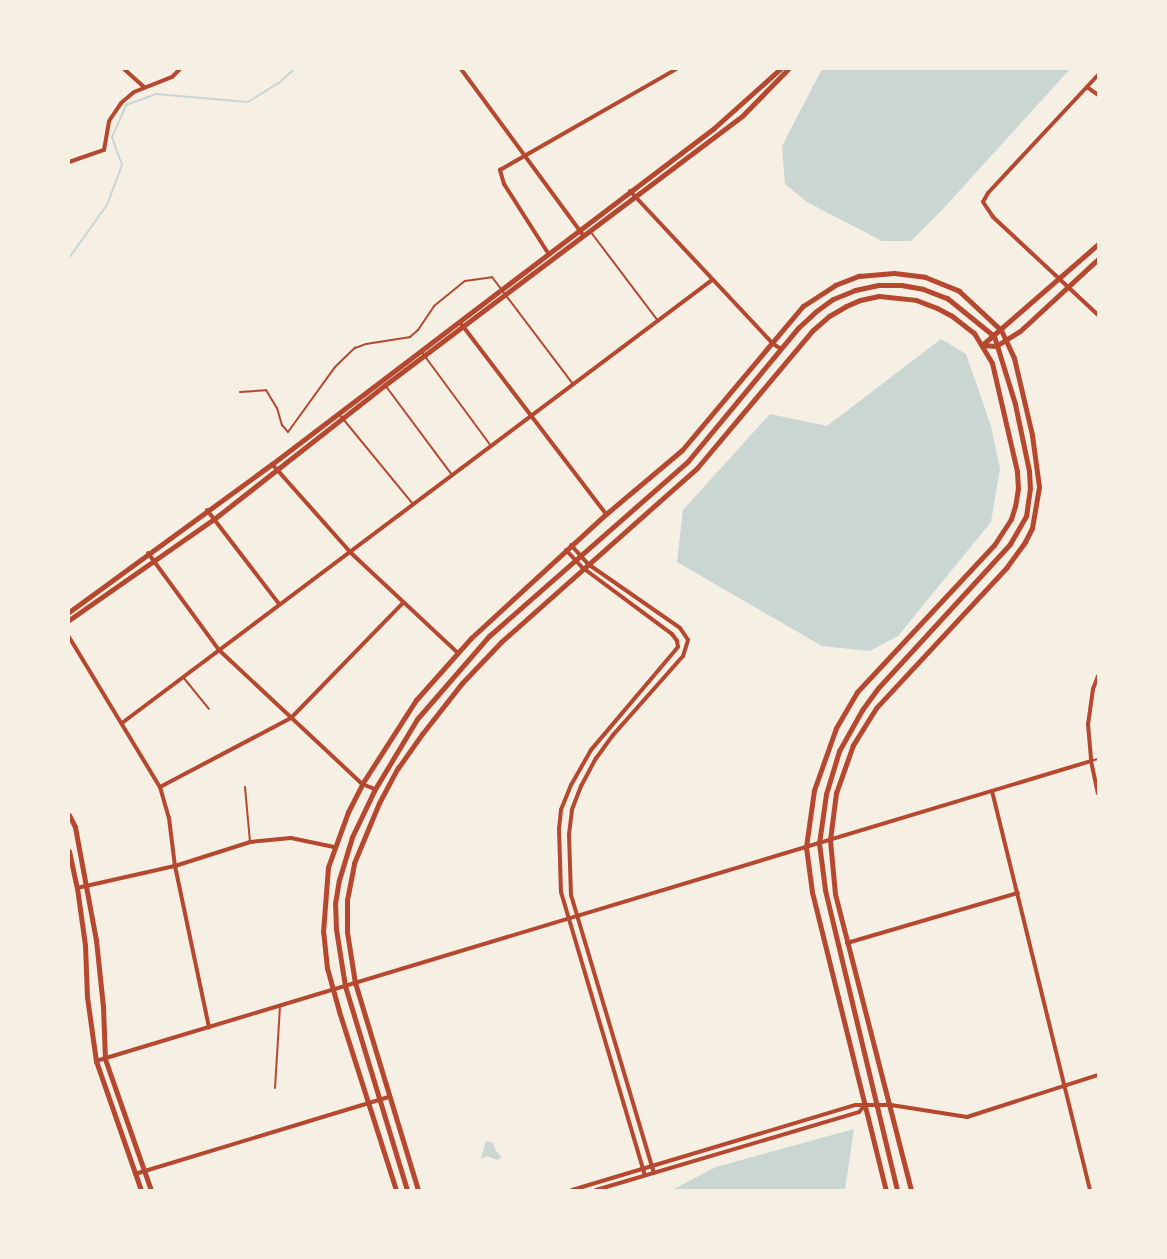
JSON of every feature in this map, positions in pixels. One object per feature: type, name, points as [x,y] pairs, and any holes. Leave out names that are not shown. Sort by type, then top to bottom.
[{"type":"street","points":[[124,69],[144,87]]},
{"type":"street","points":[[69,162],[104,150],[109,121],[127,97],[144,87],[166,81],[180,69]]},
{"type":"street","points":[[461,69],[583,235]]},
{"type":"street","points":[[548,253],[499,174],[500,170],[676,69]]},
{"type":"street","points":[[69,612],[148,552],[272,464],[501,288],[714,128],[780,69]]},
{"type":"street","points":[[69,620],[214,519],[277,468],[743,115],[788,69]]},
{"type":"street","points":[[1098,75],[988,193],[983,202],[993,218],[1098,315]]},
{"type":"street","points":[[1088,87],[1098,95]]},
{"type":"street","points":[[630,191],[772,343],[781,349]]},
{"type":"street","points":[[982,346],[1098,244]]},
{"type":"street","points":[[982,346],[996,346],[1020,331],[1098,259]]},
{"type":"street","points":[[396,1190],[333,990],[323,932],[325,887],[334,847],[362,784],[416,700],[458,653],[488,621],[571,545],[682,450],[803,306],[835,284],[860,276],[880,273],[925,277],[950,286],[973,302],[1001,330],[1014,358],[1039,473],[1039,499],[1032,528],[1007,567],[876,708],[852,745],[836,793],[830,840],[835,894],[846,943],[911,1190]]},
{"type":"street","points":[[122,723],[712,280]]},
{"type":"street","points":[[407,1190],[345,986],[336,929],[335,904],[339,880],[352,837],[375,789],[417,719],[489,636],[688,461],[781,349],[815,312],[833,299],[855,290],[879,285],[908,286],[947,298],[994,336],[1015,404],[1029,471],[1030,488],[1026,516],[1010,544],[878,688],[851,727],[832,772],[819,843],[825,890],[875,1105],[897,1190]]},
{"type":"street","points":[[418,1190],[355,983],[347,932],[350,882],[367,827],[387,787],[422,734],[462,683],[501,642],[697,468],[813,330],[829,316],[846,306],[860,300],[879,296],[916,300],[952,316],[974,333],[992,363],[1017,471],[1016,506],[1004,532],[856,692],[836,728],[818,773],[806,847],[815,910],[886,1190]]},
{"type":"street","points":[[460,320],[530,416],[606,514]]},
{"type":"street","points":[[272,464],[350,552],[458,653]]},
{"type":"street","points":[[207,510],[280,604]]},
{"type":"street","points":[[571,545],[583,568],[678,640],[678,647],[591,750],[570,786],[561,810],[558,848],[561,892],[568,919],[645,1175]]},
{"type":"street","points":[[566,550],[680,628],[688,640],[683,656],[613,735],[596,758],[581,786],[572,810],[569,835],[571,895],[654,1173]]},
{"type":"street","points":[[148,552],[220,650],[362,784],[375,789]]},
{"type":"street","points":[[160,787],[290,718],[403,603]]},
{"type":"street","points":[[69,637],[160,787],[169,818],[174,866],[209,1027]]},
{"type":"street","points":[[1098,676],[1090,707],[1091,761],[1098,793]]},
{"type":"street","points":[[96,1062],[1091,761]]},
{"type":"street","points":[[992,791],[1090,1190]]},
{"type":"street","points":[[69,815],[75,827],[87,884],[99,968],[105,1059],[151,1190]]},
{"type":"street","points":[[77,888],[87,884],[174,866],[250,842],[291,838],[334,847]]},
{"type":"street","points":[[69,853],[77,888],[85,944],[87,997],[96,1062],[141,1190]]},
{"type":"street","points":[[846,943],[1018,893]]},
{"type":"street","points":[[572,1190],[810,1117],[856,1105],[890,1105],[967,1116],[1098,1075]]},
{"type":"street","points":[[135,1174],[389,1097]]},
{"type":"street","points":[[596,1190],[859,1112],[865,1105]]},
{"type":"lane","points":[[586,225],[658,321]]},
{"type":"lane","points":[[240,392],[266,390],[276,408],[282,425],[288,432],[336,367],[355,348],[366,344],[410,337],[418,330],[434,306],[465,281],[492,277],[573,384]]},
{"type":"lane","points":[[420,350],[490,446]]},
{"type":"lane","points":[[380,380],[452,475]]},
{"type":"lane","points":[[338,414],[413,505]]},
{"type":"lane","points":[[183,678],[209,709]]},
{"type":"lane","points":[[1091,761],[1098,759]]},
{"type":"lane","points":[[245,788],[250,842]]},
{"type":"lane","points":[[275,1088],[280,1006]]},
{"type":"shaded area","points":[[822,69],[1070,69],[943,209],[911,241],[882,241],[807,202],[785,184],[782,146]]},
{"type":"shaded area","points":[[941,339],[966,354],[991,426],[1000,469],[991,522],[898,636],[870,651],[822,646],[677,562],[683,510],[770,414],[827,426]]},
{"type":"shaded area","points":[[854,1129],[845,1190],[672,1190],[716,1167]]},
{"type":"shaded area","points":[[486,1141],[493,1143],[496,1151],[502,1157],[497,1160],[487,1156],[481,1159]]},
{"type":"waterway","points":[[69,258],[107,205],[122,165],[112,137],[126,105],[156,94],[248,102],[279,83],[294,69]]}]
